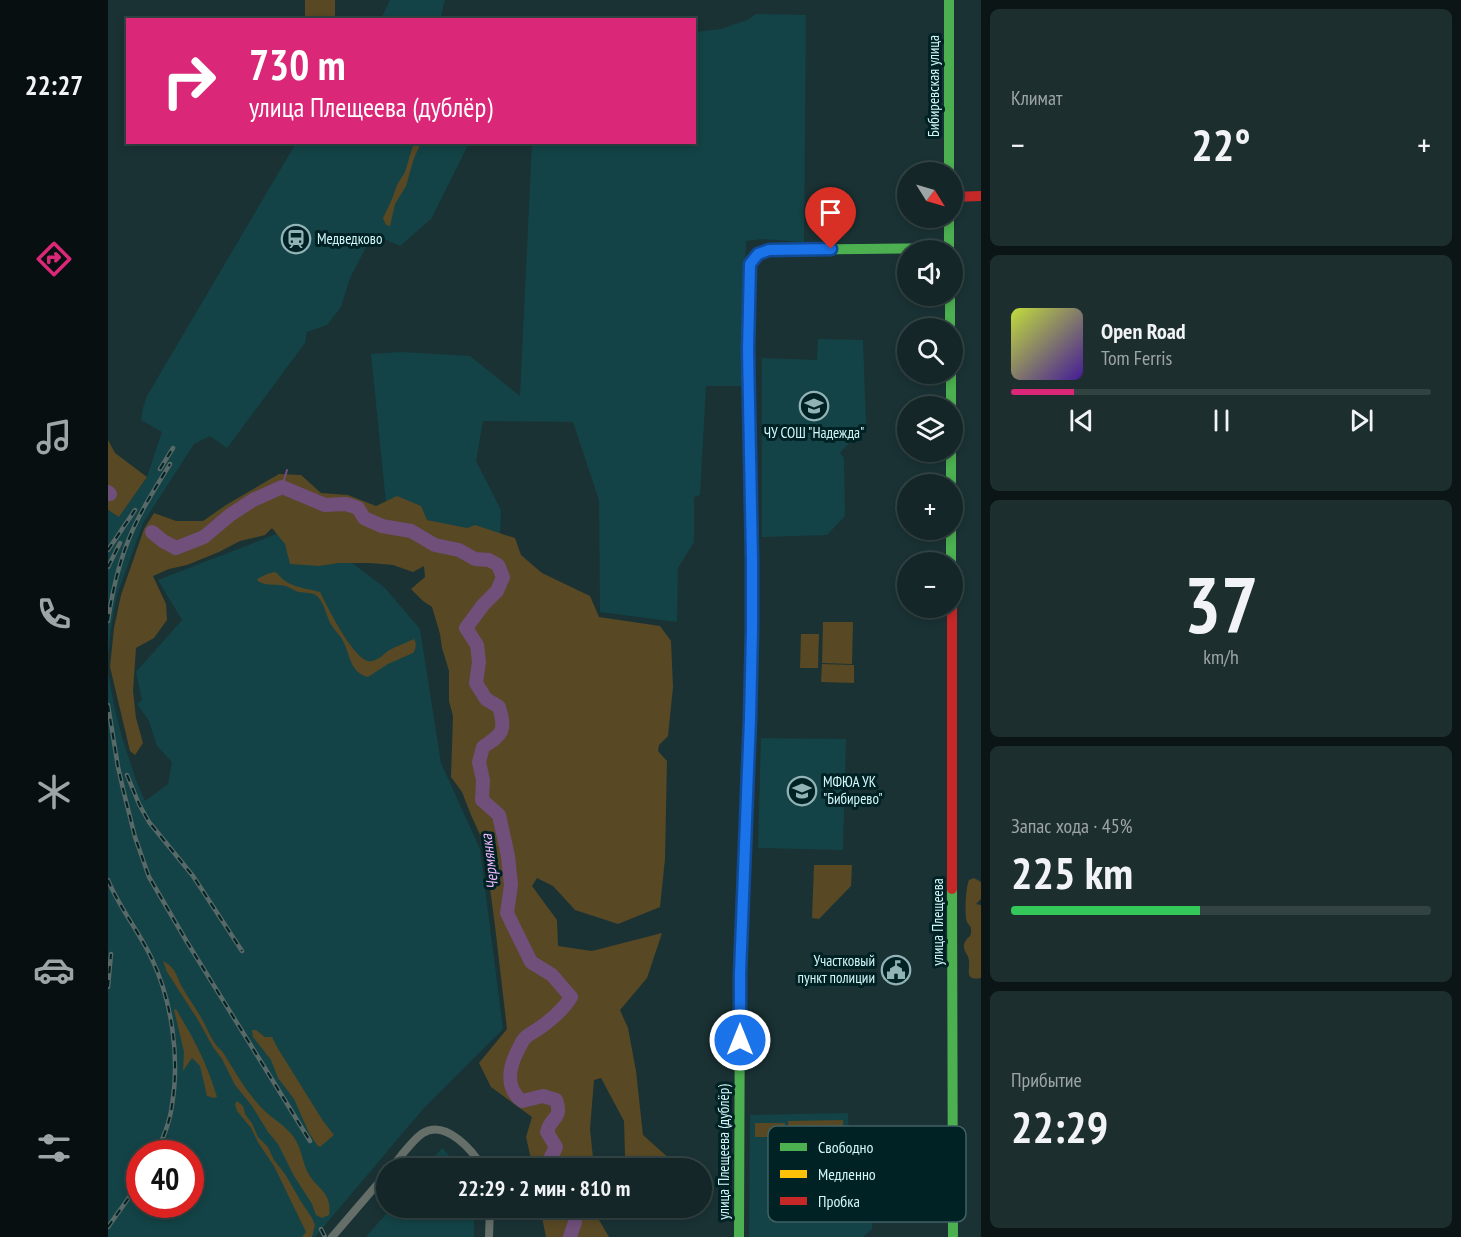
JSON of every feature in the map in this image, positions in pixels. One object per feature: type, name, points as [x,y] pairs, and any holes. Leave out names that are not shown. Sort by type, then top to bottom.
[{"type":"street","name":"Бибиревская улица","points":[[949,0],[949,162]]},
{"type":"street","points":[[963,197],[981,196]]},
{"type":"street","name":"улица Плещеева (дублёр)","points":[[739,1237],[740,973],[752,629],[748,350],[750,264],[758,254],[769,250],[897,249]]},
{"type":"street","name":"улица Плещеева","points":[[952,618],[953,1126]]},
{"type":"street","points":[[400,1158],[424,1132],[439,1129],[462,1143],[476,1158]]},
{"type":"street","points":[[332,1237],[376,1186]]},
{"type":"street","points":[[489,1237],[490,1218]]},
{"type":"street","name":"улица Плещеева","points":[[953,1222],[953,1237]]},
{"type":"shaded area","points":[[305,0],[335,0],[335,17],[305,17]]},
{"type":"shaded area","points":[[390,0],[445,0],[440,18],[381,18]]},
{"type":"shaded area","points":[[756,14],[806,15],[804,242],[762,239],[746,241],[741,386],[706,386],[700,495],[694,497],[694,542],[678,568],[677,622],[600,612],[599,500],[573,422],[483,421],[476,461],[501,510],[500,536],[387,513],[371,354],[401,352],[470,356],[520,396],[532,144],[696,144],[696,32],[721,29],[747,20]]},
{"type":"shaded area","points":[[295,144],[468,144],[431,219],[400,246],[373,234],[350,278],[341,307],[327,325],[307,332],[305,343],[227,448],[210,436],[194,444],[143,523],[117,595],[108,656],[108,510],[119,517],[147,477],[162,432],[141,420],[147,396]]},
{"type":"shaded area","points":[[413,144],[421,144],[406,186],[395,204],[390,226],[386,225],[383,218],[405,172]]},
{"type":"shaded area","name":"ЧУ СОШ \"Надежда\"","points":[[818,339],[863,340],[866,424],[840,453],[844,458],[845,516],[827,535],[762,537],[762,358],[817,360]]},
{"type":"shaded area","points":[[108,440],[115,453],[147,477],[119,517],[108,510]]},
{"type":"shaded area","points":[[279,474],[301,475],[321,493],[348,495],[376,506],[397,496],[421,506],[427,520],[467,528],[475,525],[515,538],[521,555],[542,573],[590,596],[599,617],[660,626],[671,641],[673,687],[668,736],[659,745],[658,751],[667,761],[665,859],[660,907],[618,924],[575,910],[553,886],[537,878],[532,886],[557,920],[558,946],[592,951],[662,933],[647,978],[620,1010],[628,1028],[636,1071],[643,1135],[669,1158],[626,1158],[624,1121],[601,1078],[594,1080],[590,1129],[593,1158],[531,1158],[526,1137],[532,1117],[491,1087],[479,1063],[507,1029],[482,839],[462,792],[451,777],[453,716],[449,701],[449,671],[432,607],[411,589],[425,577],[424,566],[413,572],[393,565],[370,563],[339,563],[319,566],[290,564],[285,544],[272,528],[265,535],[240,541],[187,565],[153,576],[166,604],[167,620],[154,638],[136,648],[133,691],[136,718],[143,743],[135,755],[130,751],[110,667],[114,628],[121,595],[144,529],[154,513],[176,521],[203,521]]},
{"type":"shaded area","points":[[279,533],[343,556],[385,588],[420,629],[441,763],[480,849],[503,1029],[423,1109],[382,1158],[376,1158],[376,1165],[315,1237],[108,1237],[108,672],[122,737],[145,801],[168,784],[172,762],[157,746],[149,721],[137,704],[142,700],[136,672],[182,620],[158,580]]},
{"type":"shaded area","points":[[274,572],[286,582],[320,592],[342,633],[365,660],[376,660],[391,649],[414,639],[416,645],[413,653],[388,664],[368,677],[362,675],[357,672],[351,662],[343,641],[332,626],[317,596],[297,592],[286,586],[262,583],[257,579]]},
{"type":"shaded area","points":[[823,622],[853,622],[852,664],[822,663]]},
{"type":"shaded area","points":[[801,634],[819,634],[818,668],[800,668]]},
{"type":"shaded area","points":[[822,664],[854,665],[854,683],[821,682]]},
{"type":"shaded area","name":"МФЮА УК \"Бибирево\"","points":[[761,738],[846,739],[843,850],[758,848]]},
{"type":"shaded area","points":[[814,865],[852,865],[851,886],[819,919],[812,918]]},
{"type":"shaded area","points":[[974,878],[981,882],[981,899],[976,904],[981,905],[981,978],[970,976],[969,960],[964,947],[971,932],[966,913],[967,888],[969,880]]},
{"type":"shaded area","points":[[163,961],[175,972],[213,1040],[249,1093],[296,1140],[310,1177],[326,1195],[330,1207],[329,1215],[322,1218],[316,1215],[278,1144],[235,1085],[222,1059],[167,972]]},
{"type":"shaded area","points":[[176,1009],[200,1051],[217,1097],[207,1096],[200,1066],[192,1058],[183,1071],[184,1052],[174,1010]]},
{"type":"shaded area","points":[[252,1030],[256,1030],[265,1037],[272,1037],[323,1121],[334,1135],[320,1147],[309,1133],[294,1099],[278,1078],[271,1060],[253,1037]]},
{"type":"shaded area","points":[[237,1101],[243,1106],[258,1137],[268,1147],[312,1218],[315,1225],[312,1237],[302,1237],[306,1232],[274,1166],[251,1128],[237,1111],[235,1104]]},
{"type":"shaded area","points":[[848,1113],[848,1126],[768,1126],[768,1222],[872,1222],[872,1229],[863,1237],[749,1237],[750,1115]]},
{"type":"shaded area","points":[[843,1120],[843,1126],[788,1126],[788,1121]]},
{"type":"shaded area","points":[[755,1123],[785,1123],[785,1126],[768,1126],[768,1137],[755,1137]]},
{"type":"shaded area","points":[[442,1148],[452,1158],[434,1158]]},
{"type":"shaded area","points":[[382,1218],[474,1218],[474,1237],[366,1237]]},
{"type":"shaded area","points":[[542,1218],[599,1218],[609,1237],[546,1237]]},
{"type":"waterway","points":[[282,487],[287,470]]},
{"type":"waterway","name":"Чермянка","points":[[152,532],[176,548],[204,537],[230,515],[253,500],[282,487],[325,505],[346,504],[358,508],[364,518],[382,526],[411,531],[435,545],[459,550],[475,559],[489,560],[498,565],[503,577],[497,591],[466,628],[477,645],[479,662],[476,683],[486,699],[499,707],[502,722],[499,735],[483,747],[479,762],[483,780],[482,800],[499,815],[508,856],[511,885],[507,913],[531,962],[552,975],[571,997],[553,1017],[524,1039],[515,1057],[510,1077],[513,1090],[522,1101],[543,1096],[556,1100],[558,1111],[547,1132],[556,1147],[550,1158]]},
{"type":"waterway","name":"Чермянка","points":[[570,1237],[575,1218]]},
{"type":"railway","points":[[160,469],[173,448]]},
{"type":"railway","points":[[108,621],[123,555],[133,529],[170,464]]},
{"type":"railway","points":[[108,550],[135,510]]},
{"type":"railway","points":[[108,567],[120,543]]},
{"type":"railway","points":[[108,705],[124,793],[135,837],[149,877],[310,1141]]},
{"type":"railway","points":[[127,775],[149,822],[193,876],[242,951]]},
{"type":"railway","points":[[108,880],[151,957],[169,1010],[175,1068],[172,1105],[162,1140]]},
{"type":"railway","points":[[108,987],[111,954]]},
{"type":"railway","points":[[108,1227],[126,1202]]},
{"type":"railway","points":[[321,1229],[325,1237]]},
{"type":"traffic: fast","points":[[949,0],[949,162]]},
{"type":"traffic: fast","points":[[949,228],[949,240]]},
{"type":"traffic: fast","points":[[749,288],[753,260],[756,256],[769,250],[897,249]]},
{"type":"traffic: fast","points":[[950,306],[950,318]]},
{"type":"traffic: fast","points":[[951,384],[951,396]]},
{"type":"traffic: fast","points":[[951,462],[951,474]]},
{"type":"traffic: fast","points":[[951,540],[951,552]]},
{"type":"traffic: fast","points":[[739,1237],[740,973],[747,800]]},
{"type":"traffic: fast","points":[[952,889],[953,1126]]},
{"type":"traffic: fast","points":[[953,1222],[953,1237]]},
{"type":"traffic: slow","points":[[747,800],[752,572]]},
{"type":"traffic: jam","points":[[963,197],[981,196]]},
{"type":"traffic: jam","points":[[749,288],[752,572]]},
{"type":"traffic: jam","points":[[952,618],[952,889]]},
{"type":"place","name":"Медведково","points":[[296,239]]},
{"type":"place","name":"ЧУ СОШ \"Надежда\"","points":[[814,406]]},
{"type":"place","name":"МФЮА УК \"Бибирево\"","points":[[802,791]]},
{"type":"place","name":"Участковый пункт полиции","points":[[896,970]]},
{"type":"route","points":[[740,1040],[740,973],[752,629],[748,350],[750,264],[758,254],[769,250],[831,249]]}]
